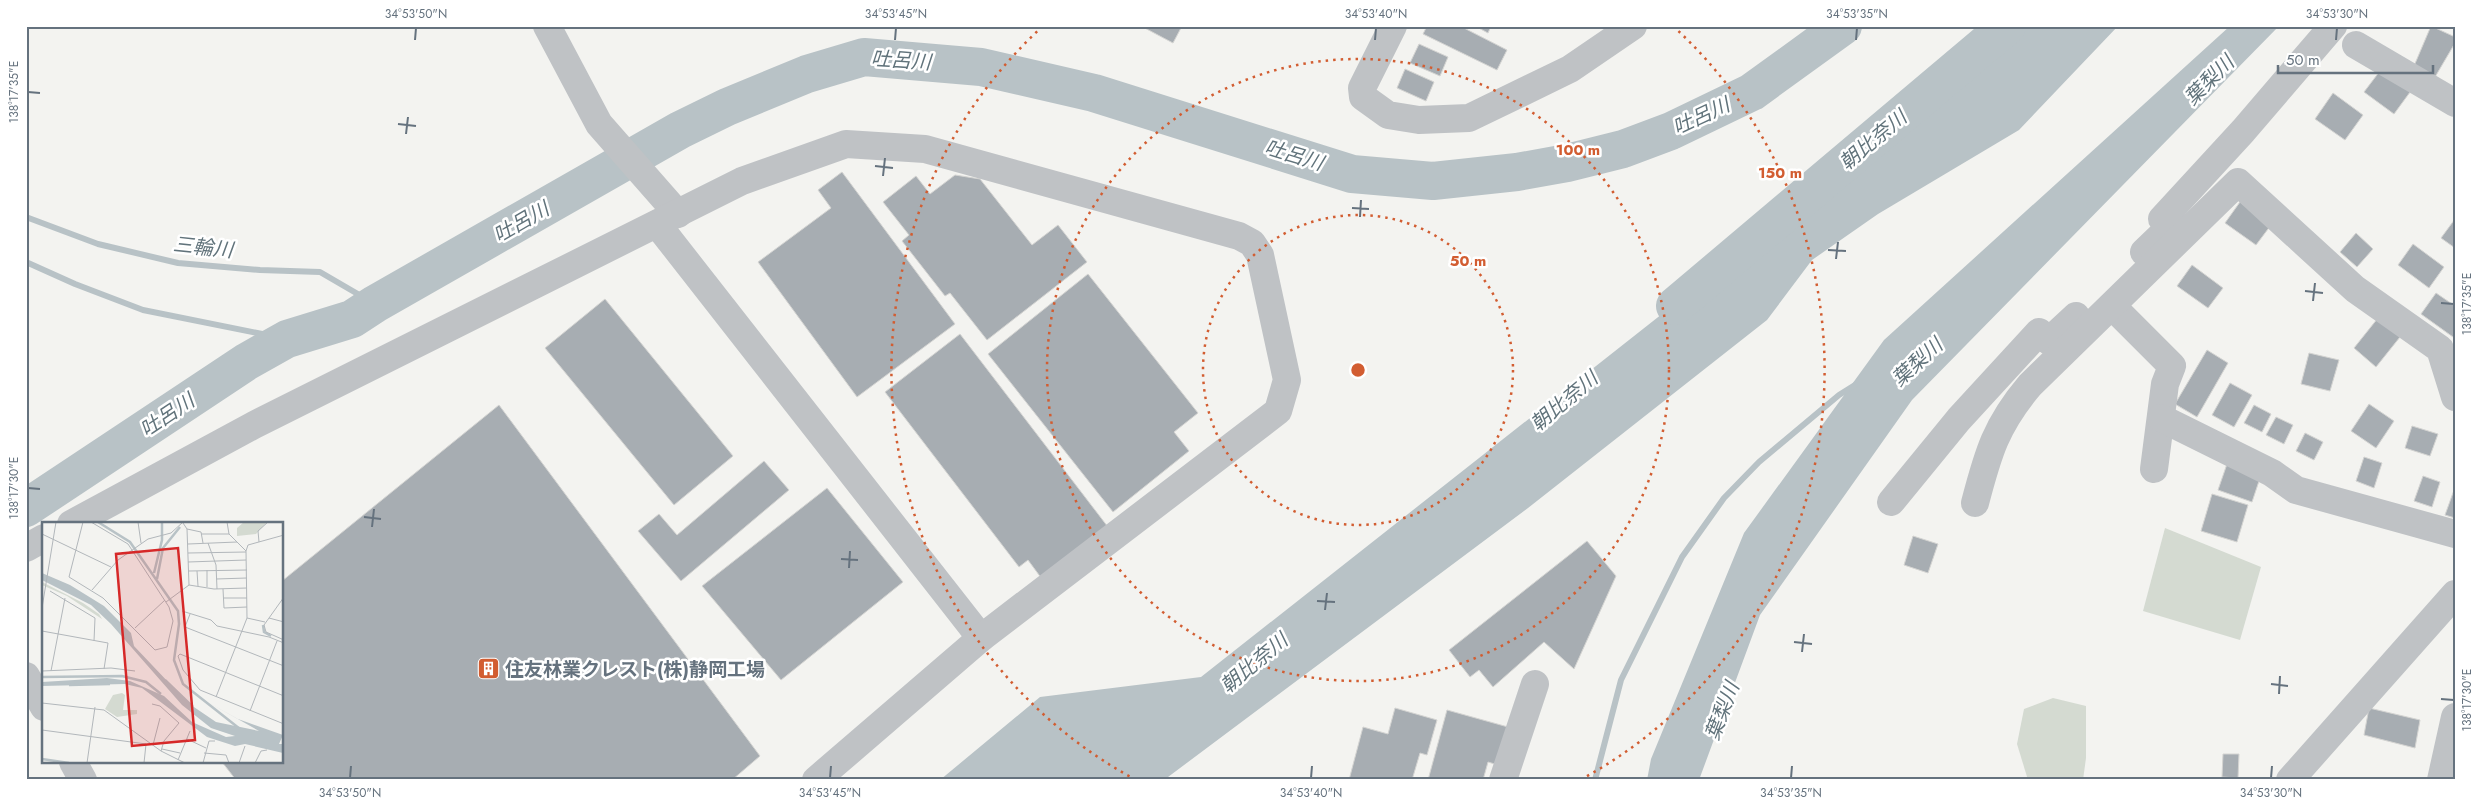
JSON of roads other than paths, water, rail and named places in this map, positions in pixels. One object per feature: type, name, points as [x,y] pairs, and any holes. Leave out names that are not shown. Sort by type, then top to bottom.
[{"type":"street","points":[[547,26],[599,124],[667,219],[981,638]]},
{"type":"street","points":[[1393,26],[1362,88],[1364,97],[1374,107],[1388,115],[1419,120],[1442,121],[1469,118],[1570,69],[1633,26]]},
{"type":"street","points":[[2169,228],[2162,219],[2244,131],[2333,26]]},
{"type":"street","points":[[2356,46],[2454,102]]},
{"type":"street","points":[[76,522],[254,425],[742,181],[846,144],[925,149],[1239,236],[1252,244],[1260,255],[1287,380],[1278,411],[981,638],[816,780]]},
{"type":"street","points":[[1975,503],[1988,453],[2024,376],[2049,341],[2218,182],[2238,182],[2355,289],[2440,349],[2455,397]]},
{"type":"street","points":[[2009,410],[2030,385],[2113,307],[2238,182]]},
{"type":"street","points":[[2113,307],[2172,366],[2165,384],[2154,469]]},
{"type":"street","points":[[1892,502],[1959,419],[2039,332],[2049,341]]},
{"type":"street","points":[[2161,418],[2264,469],[2296,490],[2455,534]]},
{"type":"street","points":[[26,548],[42,539]]},
{"type":"street","points":[[2290,780],[2451,605]]},
{"type":"street","points":[[26,676],[42,704]]},
{"type":"street","points":[[1503,780],[1535,684]]},
{"type":"street","points":[[2441,780],[2455,718]]},
{"type":"street","points":[[75,764],[83,780]]},
{"type":"water","points":[[2014,26],[2118,26],[2019,130],[1878,214],[1812,260],[1767,320],[1528,508],[1164,780],[940,780],[1040,697],[1201,677],[1714,273],[2001,43]]},
{"type":"water","name":"葉梨川","points":[[2230,26],[2279,26],[1912,400],[1760,615],[1699,780],[1647,780],[1651,759],[1744,533],[1884,340]]},
{"type":"waterway","name":"吐呂川","points":[[26,508],[246,362],[287,339],[352,319],[375,304],[680,130],[727,107],[807,74],[864,57],[981,67],[1094,93],[1352,174],[1433,181],[1517,172],[1567,163],[1623,149],[1671,131],[1752,92],[1843,26]]},
{"type":"waterway","name":"朝比奈川","points":[[1675,306],[2007,26]]},
{"type":"waterway","name":"三輪川","points":[[26,217],[98,244],[178,263],[260,270],[320,272],[375,304]]},
{"type":"waterway","points":[[26,262],[75,284],[143,310],[287,339]]},
{"type":"waterway","points":[[1595,780],[1621,680],[1682,557],[1724,498],[1759,462],[1839,395],[1855,385]]},
{"type":"place","name":"住友林業クレスト(株)静岡工場","points":[[489,669]]}]
